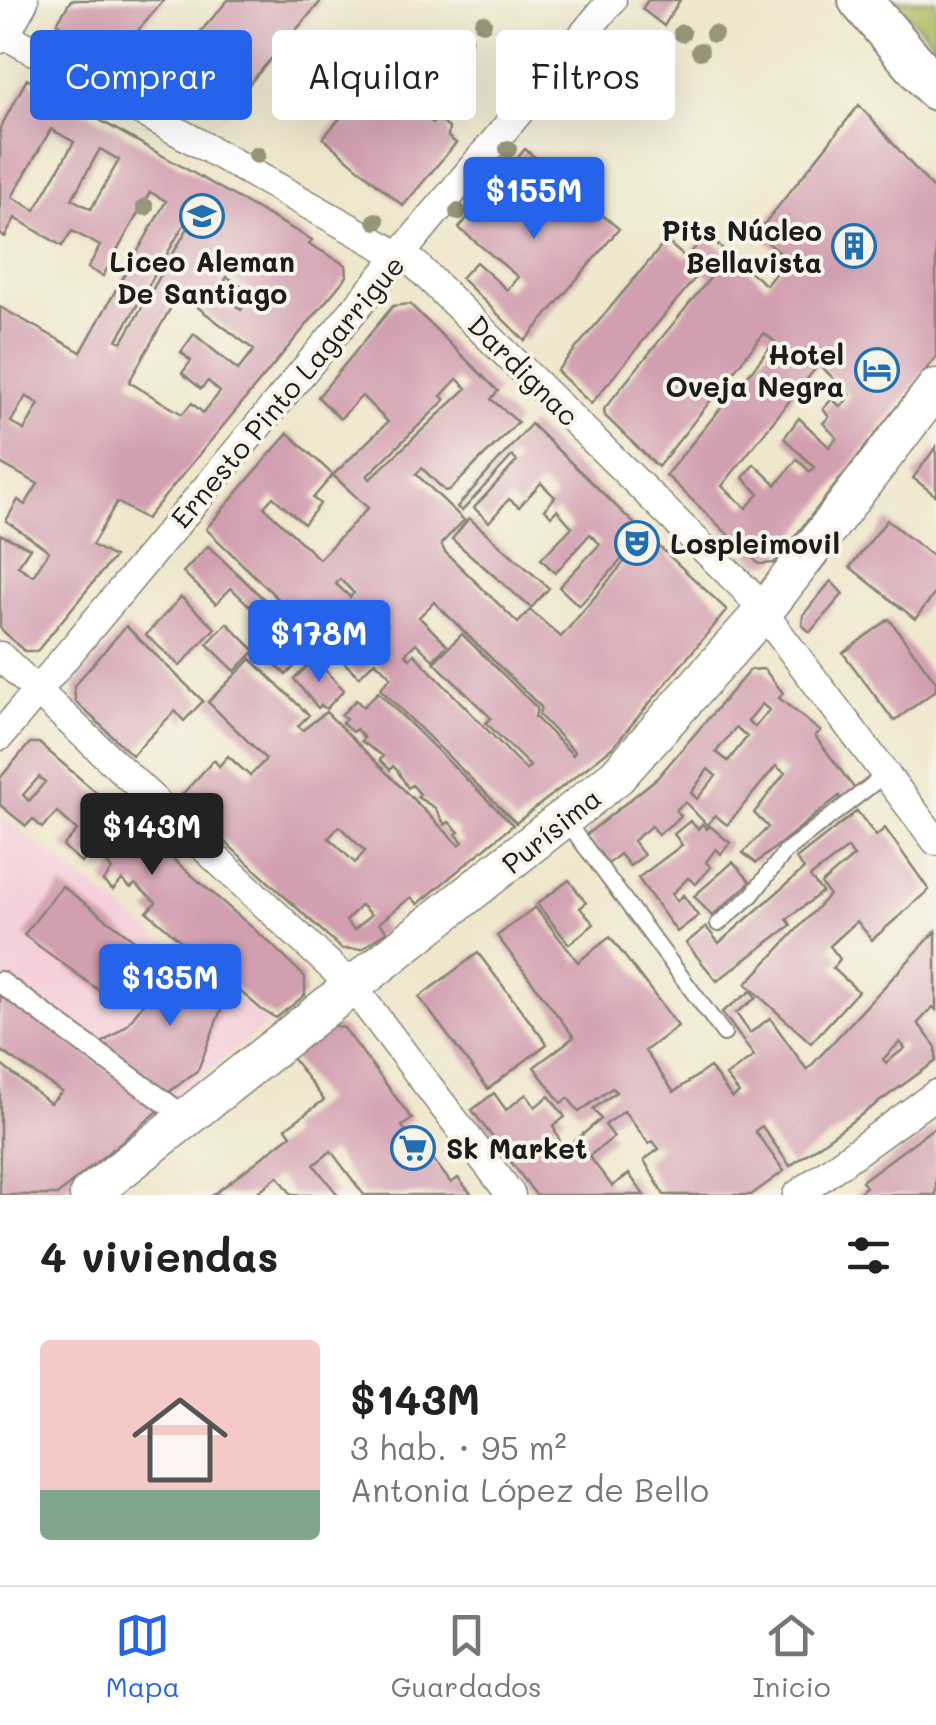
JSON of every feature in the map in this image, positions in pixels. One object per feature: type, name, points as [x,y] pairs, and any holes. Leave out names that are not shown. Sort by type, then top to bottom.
[{"type":"main road","points":[[0,33],[19,0]]},
{"type":"main road","points":[[860,0],[936,88]]},
{"type":"main road","name":"Purísima","points":[[89,1195],[184,1116],[566,821],[640,754],[764,611],[936,388]]},
{"type":"street","name":"Ernesto Pinto Lagarrigue","points":[[0,736],[612,0]]},
{"type":"street","name":"Dardignac","points":[[0,33],[401,254],[764,611],[936,841]]},
{"type":"street","points":[[0,656],[352,986],[511,1195]]},
{"type":"street","points":[[0,982],[184,1116]]},
{"type":"street","points":[[797,1195],[936,1094]]},
{"type":"lane","points":[[718,924],[752,895],[786,851],[886,774]]},
{"type":"lane","points":[[566,821],[724,1034]]},
{"type":"shaded area","points":[[0,814],[269,1023],[171,1100],[0,978]]},
{"type":"green space","points":[[894,0],[936,0],[936,45]]},
{"type":"building","points":[[71,0],[164,0],[139,30],[65,30],[57,23]]},
{"type":"building","points":[[228,0],[322,0],[296,30],[272,30],[272,58],[252,81],[252,30],[202,30]]},
{"type":"building","points":[[648,0],[680,0],[664,26],[642,9]]},
{"type":"building","points":[[27,79],[30,120],[100,120],[312,240],[309,244],[346,265],[347,276],[146,519],[117,502],[92,545],[114,557],[37,651],[24,651],[0,628],[0,534],[30,548],[18,566],[33,576],[49,551],[6,521],[18,500],[25,505],[38,484],[0,463],[0,307],[81,352],[166,201],[150,192],[103,276],[88,268],[100,246],[72,231],[62,246],[15,218],[5,237],[0,234],[0,128]],"holes":[[[51,129],[74,142],[35,210],[12,197]],[[100,149],[119,160],[91,209],[72,199]],[[189,216],[193,219],[122,342],[117,340]],[[227,277],[252,292],[241,310],[219,291]],[[179,293],[254,350],[238,370],[194,334],[181,352],[191,361],[182,373],[201,389],[208,381],[220,392],[203,413],[192,403],[182,414],[129,382]],[[26,396],[39,404],[24,430],[11,422]]]},
{"type":"building","points":[[859,105],[936,192],[936,357],[774,563],[759,564],[666,475],[775,342],[764,333],[658,467],[605,416],[604,409],[710,278],[701,271],[591,404],[557,371],[666,241],[686,258],[706,235],[766,285],[787,259],[757,233]],"holes":[[[819,364],[850,395],[841,407],[832,399],[823,409],[829,417],[823,423],[837,438],[829,447],[799,418],[784,438],[814,467],[810,472],[797,459],[776,485],[754,464],[743,478],[759,494],[746,508],[722,486]]]},
{"type":"building","points":[[338,120],[439,120],[449,128],[448,137],[456,143],[403,206],[323,138]]},
{"type":"building","points":[[525,149],[619,229],[525,341],[461,278],[476,262],[507,290],[518,277],[459,228]]},
{"type":"building","points":[[410,304],[498,391],[491,399],[518,422],[450,490],[445,491],[422,468],[416,474],[464,520],[441,544],[445,552],[518,623],[530,610],[561,637],[647,535],[727,610],[613,747],[516,823],[380,689],[391,677],[375,661],[359,677],[206,529],[288,433],[333,475],[388,422],[362,396],[340,419],[318,397],[393,306]],"holes":[[[457,379],[467,388],[370,479],[367,476],[445,400],[441,396]],[[333,475],[368,508],[319,559],[264,507],[273,497],[304,524],[320,504],[313,498]],[[340,579],[354,593],[350,597],[336,584]],[[434,602],[541,707],[539,715],[575,752],[573,755],[535,717],[537,708],[462,634],[434,662],[491,718],[486,723],[530,766],[526,770],[414,654],[410,659],[405,654],[416,643],[433,660],[447,645],[419,617]],[[374,612],[387,625],[383,628],[373,621]]]},
{"type":"building","points":[[531,424],[645,534],[579,606],[559,587],[600,544],[590,534],[555,573],[541,559],[572,527],[557,510],[551,516],[545,509],[555,497],[541,483],[519,507],[509,499],[489,522],[474,508],[517,461],[512,456],[462,511],[457,507]]},
{"type":"building","points":[[936,447],[936,496],[913,478]]},
{"type":"building","points":[[469,518],[549,588],[531,608],[452,539]]},
{"type":"building","points":[[887,520],[936,559],[936,592],[915,619],[850,567]]},
{"type":"building","points":[[208,546],[266,601],[256,612],[231,588],[216,604],[183,572]]},
{"type":"building","points":[[831,581],[843,594],[810,632],[802,625],[803,615]]},
{"type":"building","points":[[181,597],[215,628],[180,666],[146,635]]},
{"type":"building","points":[[889,619],[936,682],[936,690],[894,721],[843,653]]},
{"type":"building","points":[[227,623],[255,651],[235,671],[207,644]]},
{"type":"building","points":[[280,623],[309,652],[286,675],[263,652],[269,645],[264,640]]},
{"type":"building","points":[[126,626],[203,701],[184,721],[175,711],[132,755],[75,701],[74,686]]},
{"type":"building","points":[[251,659],[309,715],[298,726],[303,730],[326,712],[459,845],[463,842],[456,834],[459,832],[449,822],[445,825],[435,808],[417,797],[420,794],[412,785],[408,788],[393,766],[390,770],[380,760],[383,756],[361,741],[364,738],[356,729],[352,732],[342,723],[346,719],[341,715],[356,700],[363,707],[378,692],[513,825],[418,904],[411,897],[379,923],[387,931],[362,949],[342,949],[178,799],[214,760],[219,766],[228,756],[250,776],[266,759],[208,702]],"holes":[[[339,826],[365,851],[355,863],[329,838]],[[361,905],[371,915],[354,930],[346,921]]]},
{"type":"building","points":[[314,659],[344,690],[326,709],[321,705],[318,708],[294,679]]},
{"type":"building","points":[[764,669],[783,693],[779,698],[820,731],[815,736],[857,792],[843,802],[839,796],[756,863],[743,853],[768,827],[754,813],[785,773],[776,766],[727,825],[715,815],[707,825],[685,802],[676,810],[681,816],[658,835],[651,826],[633,841],[644,855],[630,866],[620,854],[608,864],[586,835],[657,778],[750,670]],"holes":[[[762,704],[769,710],[755,727],[748,721]],[[736,727],[747,737],[728,761],[716,752]],[[708,769],[716,776],[697,799],[691,793]]]},
{"type":"building","points":[[30,743],[39,743],[270,943],[305,977],[305,995],[276,1018],[262,1010],[147,912],[156,902],[135,884],[131,888],[122,880],[113,890],[103,881],[112,870],[96,847],[82,863],[63,846],[77,830],[57,812],[42,828],[33,819],[26,826],[0,805],[0,778]],"holes":[[[39,777],[45,782],[29,801],[23,795]]]},
{"type":"building","points":[[857,811],[876,836],[885,828],[929,890],[872,940],[857,921],[830,946],[840,959],[833,968],[858,991],[811,1043],[746,984],[829,895],[821,884],[854,856],[848,848],[810,877],[822,892],[787,919],[791,925],[717,981],[686,943],[706,927],[719,943],[804,869],[796,859]]},
{"type":"building","points":[[690,821],[698,829],[702,824],[707,829],[710,826],[730,843],[721,854],[716,849],[706,862],[711,867],[696,884],[688,878],[672,894],[677,901],[683,895],[698,916],[677,932],[638,878],[682,845],[674,834]]},
{"type":"building","points":[[733,862],[751,882],[712,916],[694,896]]},
{"type":"building","points":[[569,880],[586,903],[580,908],[594,924],[569,944],[537,904]]},
{"type":"building","points":[[62,886],[149,951],[112,1000],[24,935]]},
{"type":"building","points":[[535,907],[578,962],[610,937],[678,1026],[645,1051],[674,1092],[710,1067],[732,1098],[739,1093],[726,1076],[754,1056],[722,1012],[751,991],[756,998],[736,1013],[750,1033],[770,1018],[807,1070],[936,931],[936,1010],[933,1007],[918,1023],[936,1047],[936,1061],[790,1166],[762,1126],[755,1131],[784,1171],[751,1195],[664,1195],[644,1160],[659,1149],[653,1141],[649,1144],[624,1111],[605,1125],[614,1137],[589,1156],[612,1186],[629,1174],[644,1195],[536,1195],[472,1110],[494,1093],[506,1110],[526,1094],[535,1107],[549,1096],[565,1117],[553,1126],[564,1150],[601,1119],[593,1109],[616,1092],[612,1088],[579,1112],[568,1098],[561,1103],[534,1067],[574,1037],[497,936]],"holes":[[[900,1042],[905,1048],[886,1063],[883,1059]]]},
{"type":"building","points":[[478,953],[547,1044],[488,1089],[419,997]]},
{"type":"building","points":[[176,960],[225,999],[198,1070],[168,1093],[102,1043],[127,1025]]},
{"type":"building","points":[[0,992],[162,1108],[57,1195],[0,1195],[0,1064],[50,1103],[62,1092],[0,1050]]},
{"type":"building","points":[[330,1025],[344,1028],[412,1119],[402,1126],[429,1161],[433,1159],[451,1183],[458,1178],[472,1195],[364,1195],[331,1151],[314,1165],[338,1195],[292,1195],[278,1176],[254,1195],[213,1195],[291,1135],[286,1128],[324,1100],[290,1055]]},
{"type":"building","points":[[936,1126],[936,1195],[855,1195],[866,1187],[862,1181]]},
{"type":"place","name":"Liceo Aleman De Santiago","points":[[202,216]]},
{"type":"place","name":"Pits Núcleo Bellavista","points":[[854,246]]},
{"type":"place","name":"Hotel Oveja Negra","points":[[877,370]]},
{"type":"place","name":"Lospleimovil","points":[[637,543]]},
{"type":"place","name":"Sk Market","points":[[413,1148]]}]
